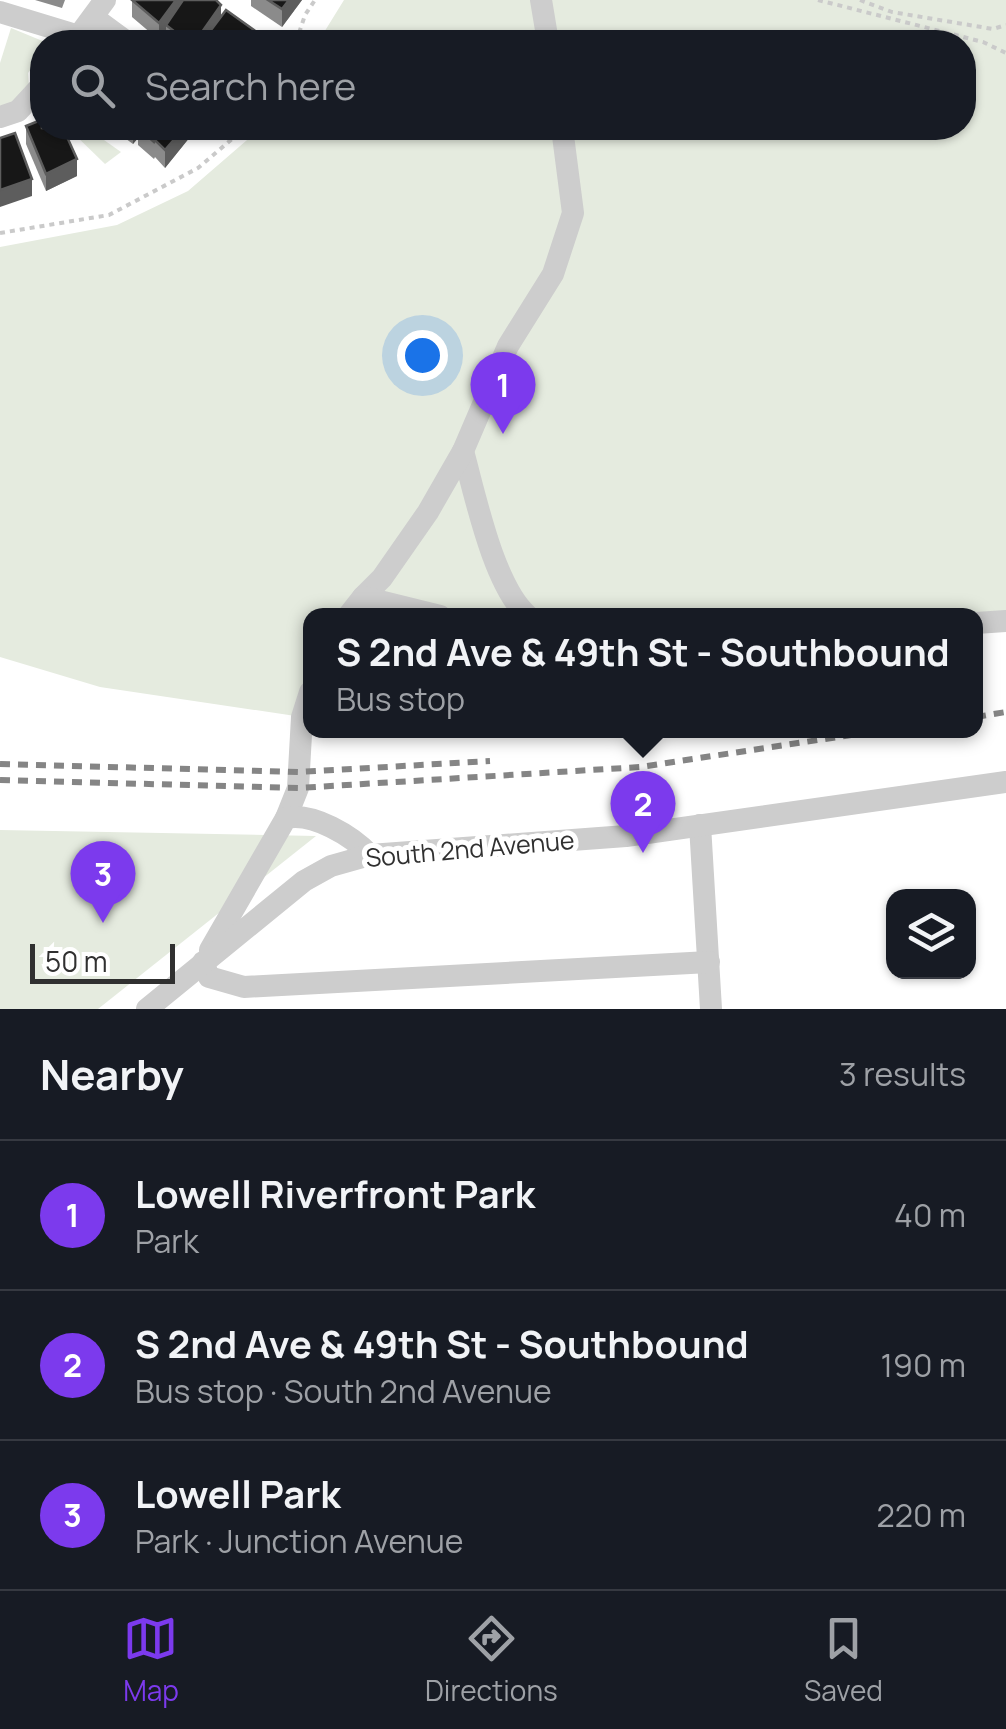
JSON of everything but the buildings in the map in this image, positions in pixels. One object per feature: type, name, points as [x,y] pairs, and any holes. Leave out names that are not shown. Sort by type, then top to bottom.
[{"type":"street","points":[[540,0],[546,30]]},
{"type":"street","points":[[0,12],[88,24]]},
{"type":"street","points":[[0,117],[18,111],[30,98]]},
{"type":"street","points":[[355,608],[382,578],[428,512],[463,451],[508,346],[553,274],[573,212],[564,140]]},
{"type":"street","points":[[463,451],[491,549],[519,608]]},
{"type":"street","points":[[364,597],[408,608]]},
{"type":"street","points":[[303,714],[298,788],[286,818],[204,962],[209,977],[244,987],[709,962]]},
{"type":"street","name":"South 2nd Avenue","points":[[147,1009],[304,881],[330,866],[370,855],[626,836],[1006,782]]},
{"type":"street","points":[[286,818],[300,815],[356,841],[370,855]]},
{"type":"street","points":[[700,825],[711,1009]]},
{"type":"path","points":[[300,30],[315,0]]},
{"type":"path","points":[[818,0],[936,30]]},
{"type":"path","points":[[860,0],[892,12],[993,28],[1006,26]]},
{"type":"path","points":[[976,40],[1006,53]]},
{"type":"path","points":[[0,233],[110,215],[198,168],[231,140]]},
{"type":"shaded area","points":[[344,0],[1006,0],[1006,621],[983,617],[983,608],[303,608],[302,717],[100,687],[0,657],[0,247],[117,225],[188,191],[247,140],[976,140],[976,30],[325,30]]},
{"type":"shaded area","points":[[11,28],[30,36],[29,87],[17,101],[0,106],[0,63]]},
{"type":"shaded area","points":[[80,140],[104,140],[121,152],[105,164]]},
{"type":"shaded area","points":[[0,830],[316,836],[98,1009],[0,1009]]},
{"type":"railway","points":[[983,716],[1006,712]]},
{"type":"railway","points":[[0,780],[298,788],[640,767],[831,738]]},
{"type":"railway","points":[[0,764],[299,772],[490,761]]},
{"type":"place","name":"Lowell Riverfront Park","points":[[503,434]]},
{"type":"place","name":"S 2nd Ave & 49th St - Southbound","points":[[643,853]]},
{"type":"place","name":"Lowell Park","points":[[103,923]]}]
